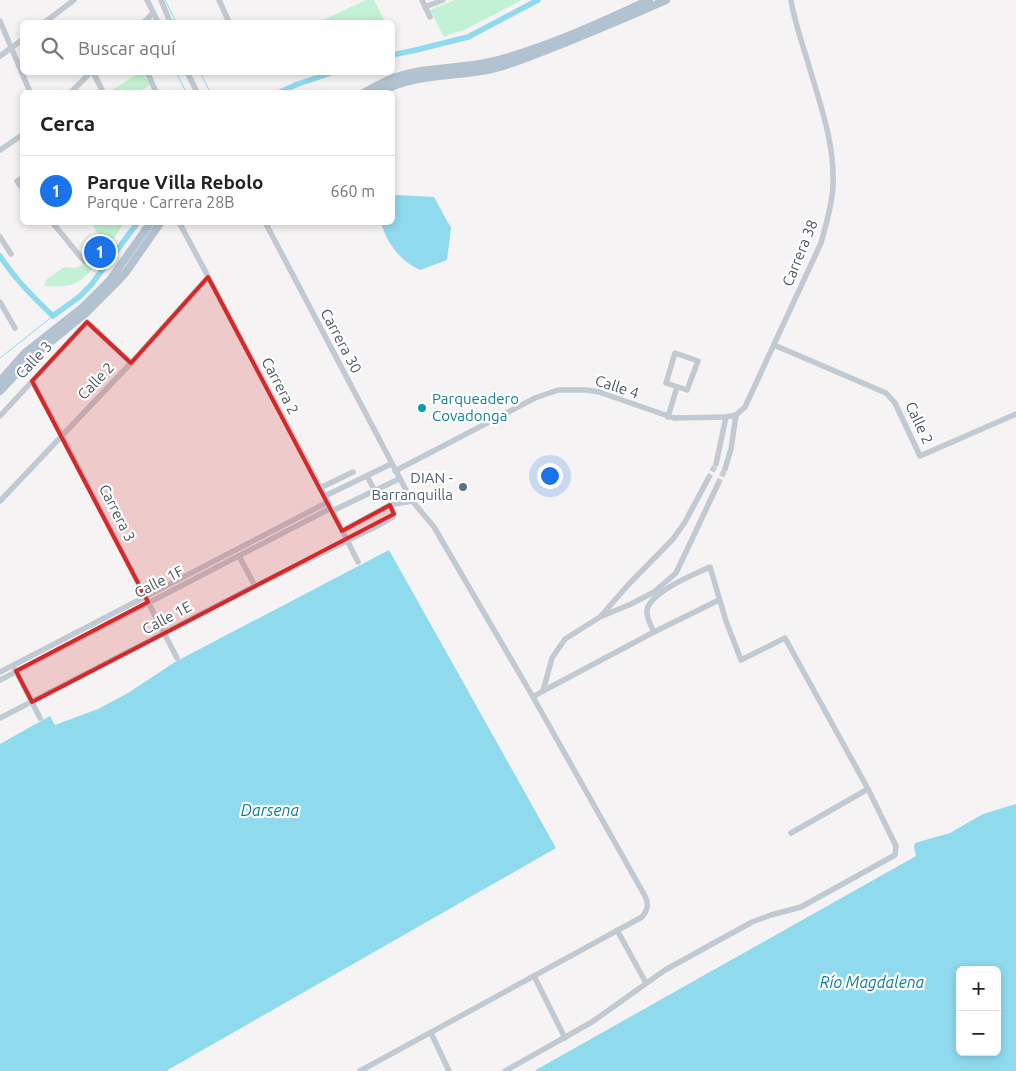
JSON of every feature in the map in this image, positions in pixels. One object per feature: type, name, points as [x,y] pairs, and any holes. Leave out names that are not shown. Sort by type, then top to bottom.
[{"type":"main road","points":[[370,90],[390,79],[409,74],[489,62],[517,54],[610,18],[650,0]]},
{"type":"main road","points":[[385,90],[411,80],[492,69],[520,61],[666,0]]},
{"type":"main road","points":[[0,381],[25,354],[83,316],[149,225]]},
{"type":"main road","points":[[0,392],[31,358],[83,316],[126,272],[159,225]]},
{"type":"street","points":[[48,20],[74,0]]},
{"type":"street","points":[[147,0],[157,20]]},
{"type":"street","points":[[150,7],[160,0],[169,20]]},
{"type":"street","points":[[219,0],[228,20]]},
{"type":"street","points":[[422,0],[430,17]]},
{"type":"street","points":[[425,7],[443,0]]},
{"type":"street","name":"Carrera 38","points":[[736,415],[745,407],[821,242],[828,217],[833,187],[830,146],[826,125],[791,0]]},
{"type":"street","points":[[146,20],[153,13]]},
{"type":"street","points":[[0,21],[20,69]]},
{"type":"street","points":[[0,56],[20,42]]},
{"type":"street","points":[[22,75],[29,90]]},
{"type":"street","points":[[73,90],[89,75]]},
{"type":"street","points":[[94,75],[102,90]]},
{"type":"street","points":[[148,75],[155,90]]},
{"type":"street","points":[[188,75],[196,90]]},
{"type":"street","points":[[0,150],[20,136]]},
{"type":"street","points":[[54,225],[84,261]]},
{"type":"street","name":"Carrera 2","points":[[181,225],[358,562]]},
{"type":"street","name":"Carrera 30","points":[[267,225],[406,490]]},
{"type":"street","points":[[0,237],[11,254]]},
{"type":"street","name":"Calle 2","points":[[0,500],[61,434],[131,363],[208,277]]},
{"type":"street","points":[[0,302],[15,328]]},
{"type":"street","points":[[83,316],[131,363]]},
{"type":"street","name":"Calle 3","points":[[0,416],[32,382],[83,316]]},
{"type":"street","name":"Calle 2","points":[[774,345],[886,394],[895,402],[920,456],[1016,414]]},
{"type":"street","points":[[676,353],[698,361],[687,390],[677,387],[666,383],[676,353]]},
{"type":"street","name":"Carrera 3","points":[[32,382],[177,658]]},
{"type":"street","points":[[668,417],[677,387]]},
{"type":"street","name":"Calle 4","points":[[395,471],[535,398],[558,390],[580,389],[599,392],[668,417],[726,417],[736,415]]},
{"type":"street","points":[[725,469],[731,448],[736,415]]},
{"type":"street","points":[[716,464],[726,417]]},
{"type":"street","name":"Calle 1F","points":[[0,680],[15,668],[147,599],[391,464]]},
{"type":"street","points":[[320,488],[353,472]]},
{"type":"street","points":[[367,476],[375,491]]},
{"type":"street","name":"Calle 1F","points":[[147,599],[399,479]]},
{"type":"street","points":[[600,617],[628,584],[673,539],[685,522],[708,479]]},
{"type":"street","points":[[543,691],[552,658],[565,639],[600,617],[654,592],[676,574],[718,484]]},
{"type":"street","points":[[342,530],[390,505],[411,499],[434,527],[648,901],[647,908],[642,917],[360,1071]]},
{"type":"street","name":"Calle 1E","points":[[0,718],[393,517],[394,512],[390,505]]},
{"type":"street","points":[[226,555],[229,561]]},
{"type":"street","points":[[239,556],[255,586]]},
{"type":"street","points":[[505,1071],[592,1022],[665,970],[752,922],[801,907],[895,855],[896,846],[868,789],[785,638],[741,660],[732,641],[710,567],[685,578],[664,591],[649,604],[648,615],[654,632]]},
{"type":"street","points":[[533,697],[654,632],[719,600]]},
{"type":"street","points":[[15,668],[40,718]]},
{"type":"street","name":"Calle 1F","points":[[0,672],[15,668]]},
{"type":"street","points":[[791,833],[868,789]]},
{"type":"street","points":[[617,930],[646,983]]},
{"type":"street","points":[[534,976],[566,1038]]},
{"type":"street","points":[[431,1032],[449,1071]]},
{"type":"highlighted area","points":[[208,277],[342,531],[390,505],[394,514],[32,702],[16,671],[148,602],[32,381],[87,322],[131,363]]},
{"type":"green space","points":[[366,0],[374,0],[384,20],[323,20]]},
{"type":"green space","points":[[455,0],[522,0],[464,30],[444,37],[430,10]]},
{"type":"green space","points":[[136,75],[144,75],[150,85],[141,90],[112,90]]},
{"type":"green space","points":[[93,225],[123,225],[93,267],[78,282],[68,286],[44,286],[46,280],[64,267],[78,267],[86,262],[103,241]]},
{"type":"water","points":[[395,196],[434,197],[451,228],[447,260],[420,270],[406,262],[395,251],[382,225],[395,225]]},
{"type":"water","name":"Darsena","points":[[389,550],[556,848],[166,1071],[0,1071],[0,744],[50,716],[55,725],[98,709],[128,693],[175,662]]},
{"type":"water","name":"Río Magdalena","points":[[1016,804],[1016,1071],[534,1071],[916,856],[915,843],[950,833],[983,814]]},
{"type":"waterway","points":[[165,0],[175,20]]},
{"type":"waterway","points":[[395,54],[468,37],[538,0]]},
{"type":"waterway","points":[[178,75],[185,90]]},
{"type":"waterway","points":[[202,75],[209,90]]},
{"type":"waterway","points":[[284,90],[325,75]]},
{"type":"waterway","points":[[0,256],[25,287],[53,316],[79,297],[91,285],[136,225]]},
{"type":"waterway","points":[[0,358],[53,316]]},
{"type":"tunnel","points":[[708,479],[716,464]]},
{"type":"tunnel","points":[[718,484],[725,469]]},
{"type":"place","name":"Parque Villa Rebolo","points":[[100,252]]},
{"type":"place","name":"Parqueadero Covadonga","points":[[422,408]]},
{"type":"place","name":"DIAN - Barranquilla","points":[[463,487]]}]
